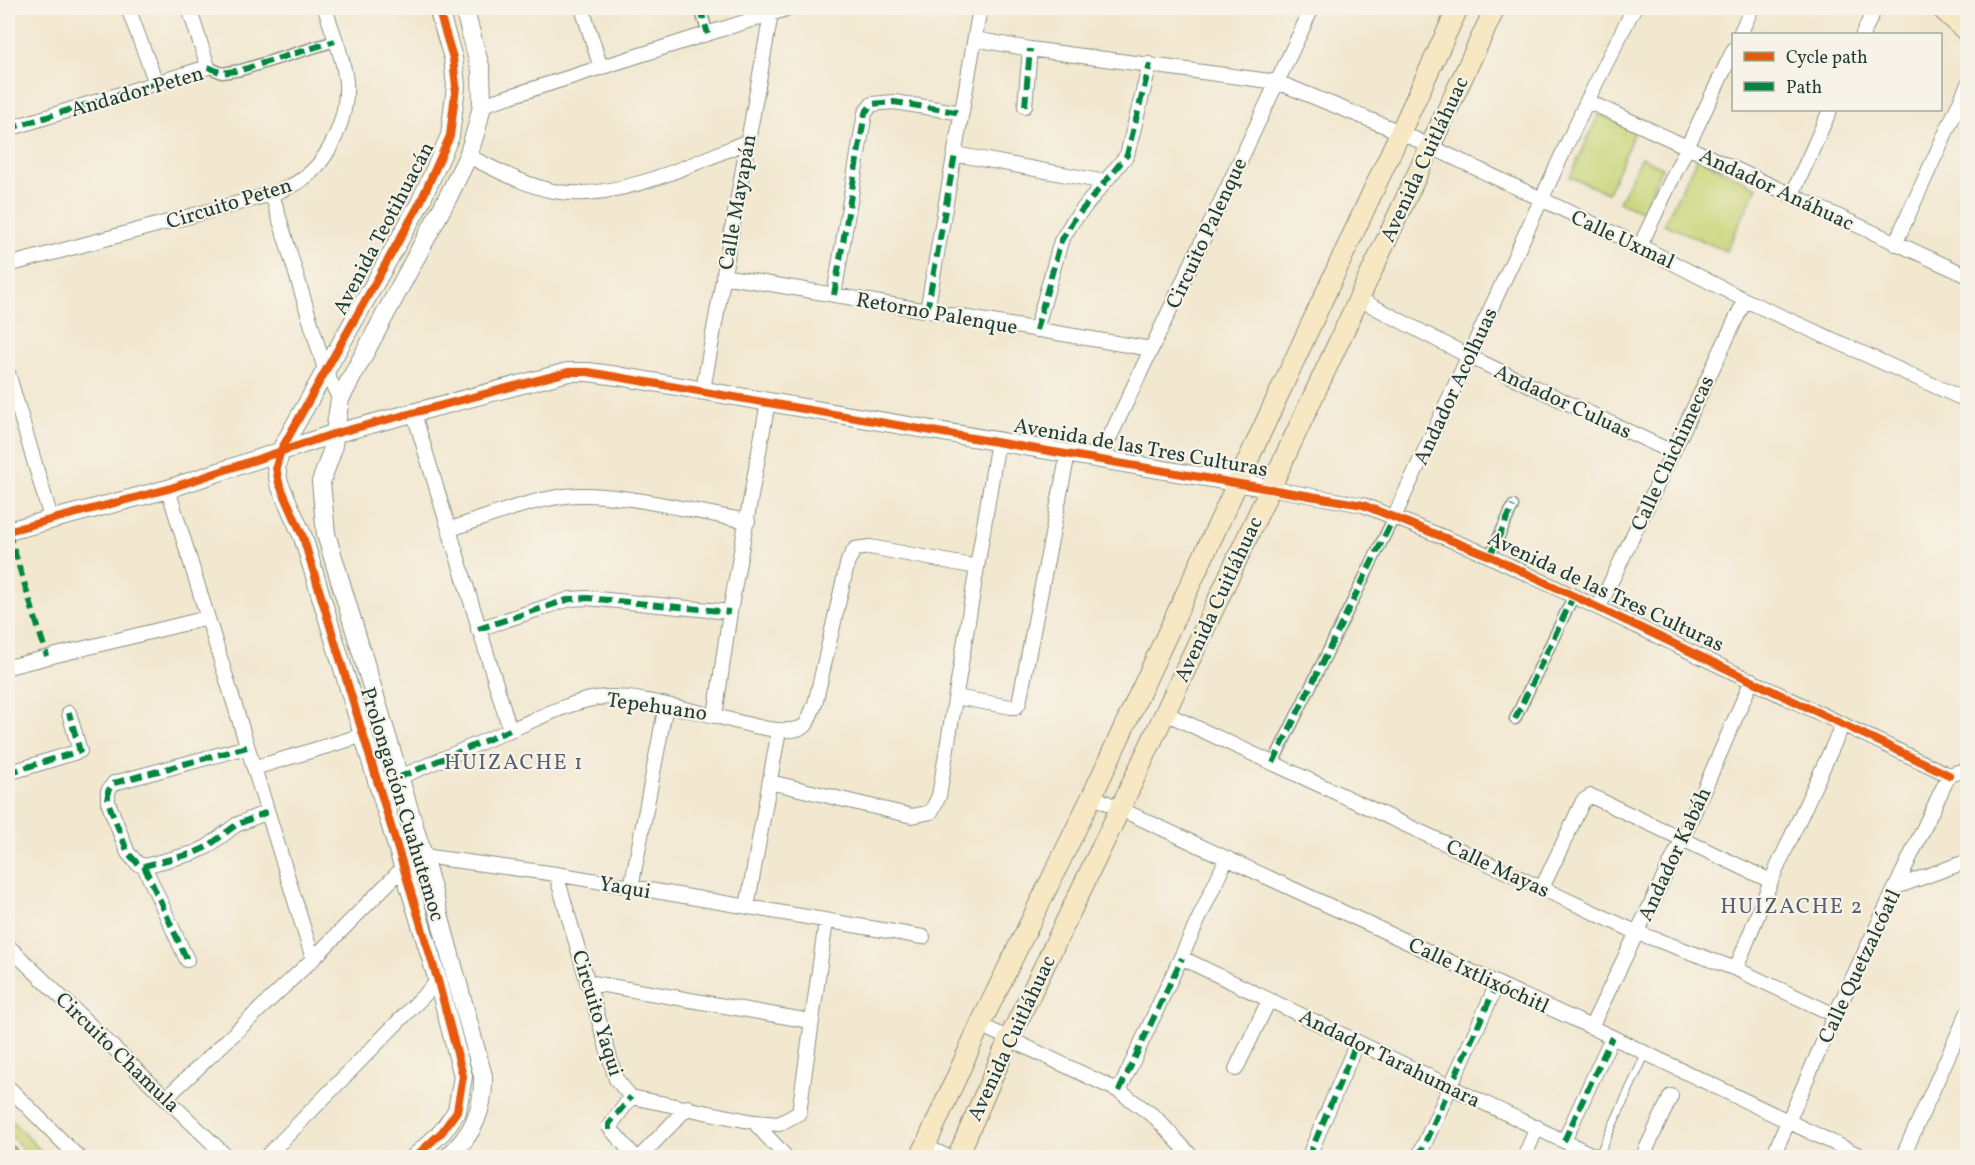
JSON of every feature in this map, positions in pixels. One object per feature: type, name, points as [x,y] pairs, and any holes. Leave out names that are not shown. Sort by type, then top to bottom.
[{"type":"main road","name":"Avenida Cuitláhuac","points":[[923,1152],[980,1025],[1092,796],[1238,484],[1458,8]]},
{"type":"main road","name":"Avenida Cuitláhuac","points":[[957,1158],[1009,1039],[1165,713],[1495,8]]},
{"type":"main road","points":[[1941,8],[1968,33]]},
{"type":"street","points":[[128,8],[156,83]]},
{"type":"street","points":[[189,8],[208,67]]},
{"type":"street","name":"Circuito Peten","points":[[8,265],[272,194],[301,181],[315,169],[338,130],[345,104],[346,82],[325,8]]},
{"type":"street","name":"Avenida Teotihuacán","points":[[281,450],[420,203],[450,136],[456,86],[453,58],[438,8]]},
{"type":"street","name":"Avenida Teotihuacán","points":[[333,434],[340,399],[468,156],[482,105],[481,70],[464,8]]},
{"type":"street","points":[[582,8],[601,68]]},
{"type":"street","points":[[700,8],[708,34]]},
{"type":"street","points":[[482,105],[789,8]]},
{"type":"street","points":[[927,311],[980,8]]},
{"type":"street","name":"Circuito Palenque","points":[[1100,458],[1312,8]]},
{"type":"street","name":"Andador Acolhuas","points":[[1273,763],[1394,517],[1587,101],[1634,8]]},
{"type":"street","points":[[1740,33],[1752,8]]},
{"type":"street","points":[[1863,33],[1875,8]]},
{"type":"street","name":"Calle Mayapán","points":[[702,390],[771,14]]},
{"type":"street","name":"Calle Uxmal","points":[[975,39],[1030,49],[1277,82],[1400,132],[1640,246],[1745,300],[1968,401]]},
{"type":"street","name":"Andador Peten","points":[[8,129],[208,67],[222,73],[241,70],[335,41]]},
{"type":"street","points":[[1025,106],[1030,49]]},
{"type":"street","points":[[1640,246],[1689,148],[1732,53]]},
{"type":"street","points":[[1036,330],[1061,241],[1072,221],[1127,155],[1150,64]]},
{"type":"street","points":[[1894,244],[1968,84]]},
{"type":"street","name":"Andador Anáhuac","points":[[1587,101],[1894,244],[1968,276]]},
{"type":"street","points":[[834,295],[846,211],[865,113],[872,104],[894,102],[962,113]]},
{"type":"street","points":[[1792,195],[1830,111]]},
{"type":"street","points":[[468,156],[529,184],[555,191],[589,192],[653,178],[748,141]]},
{"type":"street","points":[[955,154],[1105,182]]},
{"type":"street","points":[[272,194],[326,373],[340,399]]},
{"type":"street","name":"Retorno Palenque","points":[[723,276],[1151,349]]},
{"type":"street","name":"Andador Culuas","points":[[1359,299],[1470,357],[1672,452]]},
{"type":"street","name":"Calle Chichimecas","points":[[1599,607],[1745,300]]},
{"type":"street","name":"Avenida de las Tres Culturas","points":[[168,489],[333,434],[568,372],[588,372],[702,390],[1363,505],[1490,556],[1949,775]]},
{"type":"street","points":[[8,374],[51,518]]},
{"type":"street","name":"Tepehuano","points":[[400,777],[574,704],[599,697],[666,705],[715,716],[730,612],[768,402]]},
{"type":"street","points":[[414,414],[510,730]]},
{"type":"street","name":"Prolongación Cuahutemoc","points":[[333,434],[332,451],[321,482],[326,534],[423,856],[483,1076],[480,1111],[473,1128],[447,1158]]},
{"type":"street","points":[[770,782],[912,816],[931,812],[939,796],[998,441]]},
{"type":"street","name":"Prolongación Cuahutemoc","points":[[281,450],[276,467],[279,483],[303,537],[438,981],[463,1076],[457,1111],[442,1132],[414,1158]]},
{"type":"street","points":[[956,697],[1016,707],[1068,453]]},
{"type":"street","points":[[8,531],[168,489],[313,958]]},
{"type":"street","points":[[450,529],[537,501],[567,496],[624,500],[748,521]]},
{"type":"street","points":[[1490,556],[1513,506]]},
{"type":"street","points":[[715,716],[779,730],[801,728],[806,725],[812,711],[848,561],[855,549],[870,546],[977,567]]},
{"type":"street","points":[[1515,719],[1574,595]]},
{"type":"street","points":[[478,629],[570,599],[586,598],[730,612]]},
{"type":"street","points":[[8,667],[207,618]]},
{"type":"street","name":"Andador Kabáh","points":[[1591,1027],[1682,840],[1752,680]]},
{"type":"street","points":[[632,888],[666,705]]},
{"type":"street","points":[[8,773],[80,751],[69,713]]},
{"type":"street","name":"Calle Mayas","points":[[1165,713],[1638,933],[1736,969],[1835,1015]]},
{"type":"street","points":[[1736,969],[1771,881],[1844,724]]},
{"type":"street","points":[[747,907],[779,730]]},
{"type":"street","points":[[254,768],[364,735]]},
{"type":"street","points":[[187,960],[141,865],[128,853],[108,802],[108,791],[114,783],[247,747]]},
{"type":"street","points":[[1949,775],[1968,769]]},
{"type":"street","name":"Calle Quetzalcóatl","points":[[1772,1158],[1835,1015],[1949,775]]},
{"type":"street","name":"Calle Ixtlixóchitl","points":[[1092,796],[1591,1027],[1789,1120],[1864,1158]]},
{"type":"street","points":[[1542,888],[1583,801],[1591,796],[1771,881]]},
{"type":"street","points":[[141,865],[194,853],[236,825],[267,812]]},
{"type":"street","points":[[167,1097],[313,958],[403,868],[423,856]]},
{"type":"street","name":"Yaqui","points":[[423,856],[556,874],[826,921]]},
{"type":"street","points":[[1119,1091],[1226,860]]},
{"type":"street","points":[[1896,887],[1968,861]]},
{"type":"street","name":"Circuito Yaqui","points":[[556,874],[616,1079],[631,1096],[754,1122],[779,1124],[799,1113],[810,1021],[826,921]]},
{"type":"street","points":[[826,921],[923,937]]},
{"type":"street","name":"Circuito Chamula","points":[[8,946],[228,1158]]},
{"type":"street","name":"Andador Tarahumara","points":[[1182,958],[1598,1157]]},
{"type":"street","points":[[265,1158],[438,981]]},
{"type":"street","points":[[587,982],[810,1021]]},
{"type":"street","points":[[1418,1158],[1497,984]]},
{"type":"street","points":[[1236,1069],[1269,1000]]},
{"type":"street","points":[[1902,1158],[1968,1012]]},
{"type":"street","points":[[980,1025],[1119,1091],[1155,1118],[1193,1158]]},
{"type":"street","points":[[1564,1141],[1612,1037]]},
{"type":"street","points":[[1308,1158],[1357,1041]]},
{"type":"street","points":[[8,1087],[79,1158]]},
{"type":"street","points":[[631,1096],[609,1127],[638,1158],[688,1107]]},
{"type":"street","points":[[1642,1158],[1671,1096]]},
{"type":"street","points":[[754,1122],[787,1158]]},
{"type":"street","points":[[1524,1158],[1537,1127]]},
{"type":"street","points":[[923,1152],[950,1158]]},
{"type":"lane","points":[[1598,1157],[1646,1053]]},
{"type":"green space","points":[[1599,114],[1635,131],[1608,193],[1570,177]]},
{"type":"green space","points":[[1641,157],[1662,167],[1642,211],[1619,202]]},
{"type":"green space","points":[[1697,158],[1757,187],[1726,251],[1664,224]]},
{"type":"green space","points":[[8,1117],[47,1157],[31,1157],[8,1133]]},
{"type":"marked path","points":[[700,8],[708,34]]},
{"type":"marked path","points":[[208,67],[222,73],[241,70],[335,41]]},
{"type":"marked path","points":[[1025,106],[1030,49]]},
{"type":"marked path","points":[[1036,330],[1061,241],[1073,221],[1127,155],[1150,64]]},
{"type":"marked path","points":[[8,129],[156,83]]},
{"type":"marked path","points":[[834,295],[865,113],[872,104],[894,102],[962,113]]},
{"type":"marked path","points":[[927,311],[955,154]]},
{"type":"marked path","points":[[1490,556],[1513,506]]},
{"type":"marked path","points":[[1273,763],[1394,517]]},
{"type":"marked path","points":[[8,531],[47,656]]},
{"type":"marked path","points":[[1515,719],[1574,595]]},
{"type":"marked path","points":[[478,629],[570,599],[587,598],[730,612]]},
{"type":"marked path","points":[[8,773],[80,751],[69,713]]},
{"type":"marked path","points":[[400,777],[510,730]]},
{"type":"marked path","points":[[247,747],[114,783],[108,791],[108,802],[128,853],[138,864],[144,866],[194,853],[207,847],[236,825],[267,812]]},
{"type":"marked path","points":[[144,866],[187,960]]},
{"type":"marked path","points":[[1119,1091],[1182,958]]},
{"type":"marked path","points":[[1418,1158],[1497,984]]},
{"type":"marked path","points":[[1564,1141],[1612,1037]]},
{"type":"marked path","points":[[1308,1158],[1357,1042]]},
{"type":"marked path","points":[[609,1130],[609,1124],[631,1097]]},
{"type":"cycle path","points":[[414,1158],[442,1132],[457,1111],[463,1076],[438,981],[303,537],[279,483],[276,467],[281,450],[420,203],[450,136],[456,86],[453,58],[438,8]]},
{"type":"cycle path","points":[[8,531],[168,489],[333,434],[568,372],[588,372],[1363,505],[1490,556],[1949,775]]},
{"type":"district","name":"HUIZACHE 1","points":[[514,761]]},
{"type":"district","name":"HUIZACHE 2","points":[[1792,905]]}]
